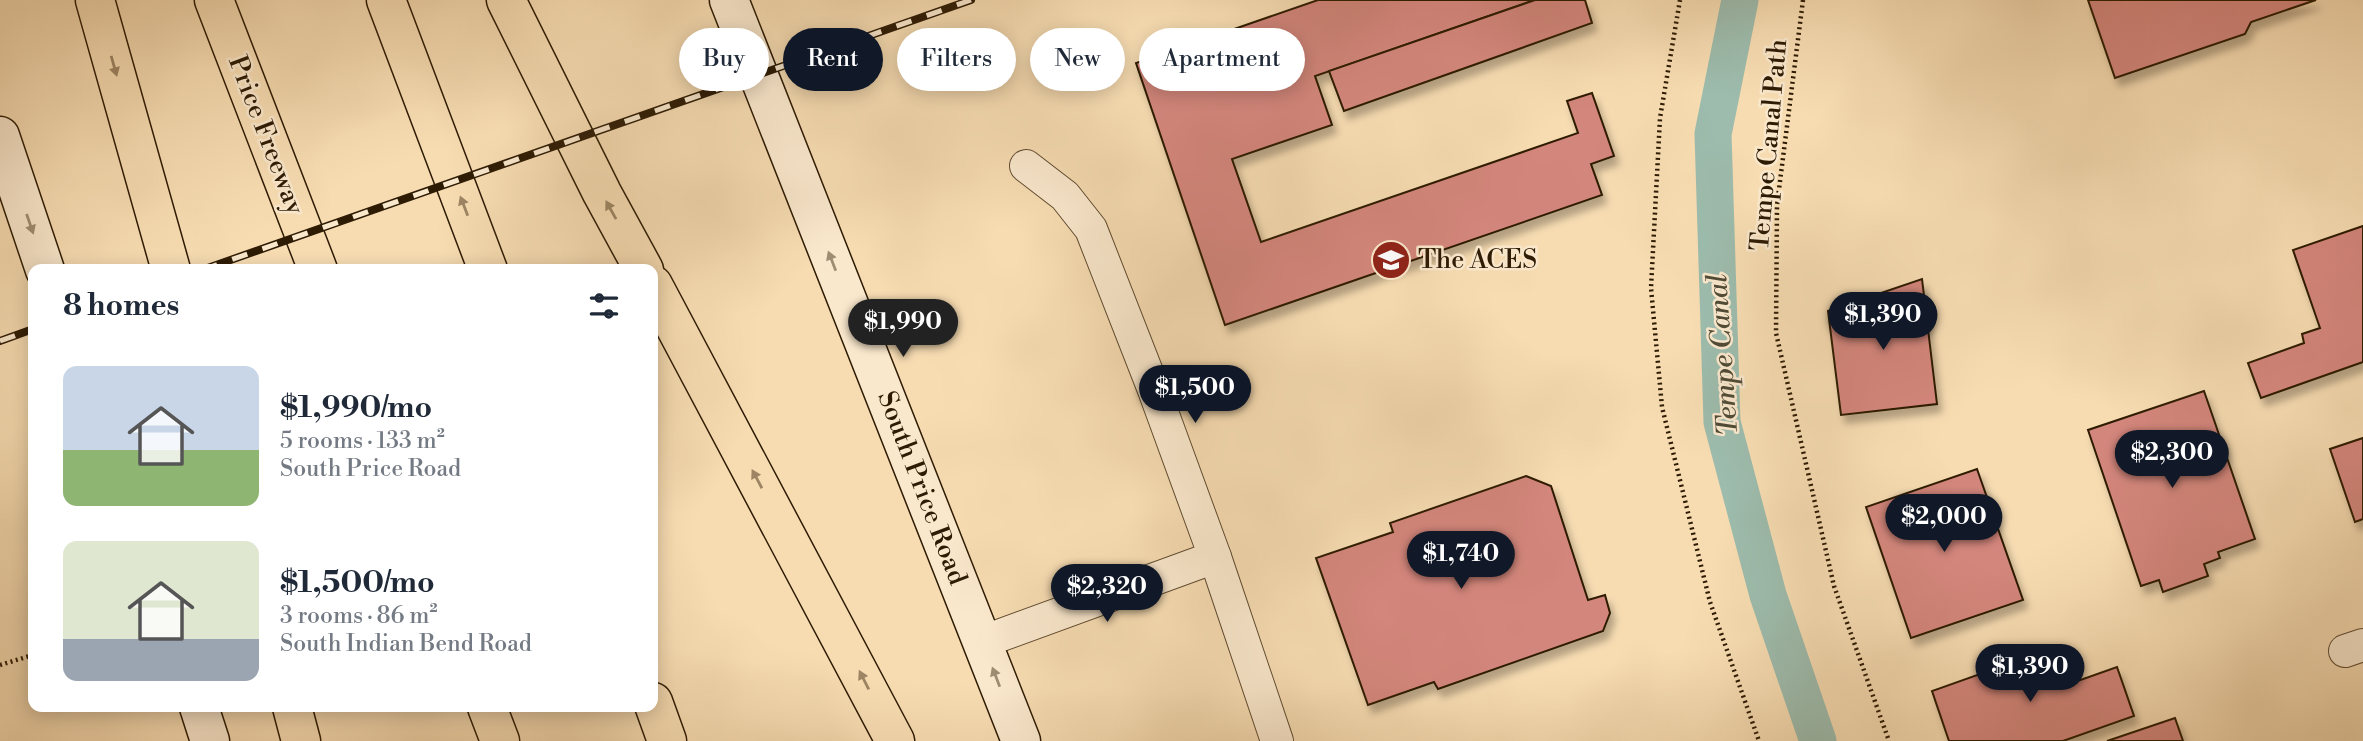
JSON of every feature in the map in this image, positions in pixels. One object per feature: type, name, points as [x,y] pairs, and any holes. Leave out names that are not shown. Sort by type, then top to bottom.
[{"type":"highway","points":[[95,0],[169,264]]},
{"type":"highway","name":"Price Freeway","points":[[214,0],[316,264]]},
{"type":"highway","points":[[386,0],[486,264]]},
{"type":"highway","points":[[506,0],[597,183],[641,264]]},
{"type":"highway","points":[[658,294],[895,741]]},
{"type":"highway","points":[[293,712],[301,741]]},
{"type":"highway","points":[[488,712],[500,741]]},
{"type":"highway","points":[[657,712],[667,741]]},
{"type":"main road","name":"South Price Road","points":[[729,0],[1021,741]]},
{"type":"main road","points":[[0,136],[43,264]]},
{"type":"main road","points":[[201,712],[210,741]]},
{"type":"street","points":[[1026,166],[1065,195],[1091,229],[1215,557],[1277,741]]},
{"type":"street","points":[[982,642],[1215,557]]},
{"type":"path","points":[[1680,0],[1660,118],[1651,288],[1661,407],[1710,602],[1759,741]]},
{"type":"path","name":"Tempe Canal Path","points":[[1803,0],[1777,205],[1776,333],[1835,586],[1889,741]]},
{"type":"path","points":[[0,665],[28,657]]},
{"type":"building","points":[[1318,0],[1535,0],[1315,76],[1332,125],[1232,159],[1261,242],[1578,133],[1567,101],[1592,93],[1614,156],[1591,164],[1602,195],[1225,325],[1146,91],[1305,91],[1305,28],[1237,28]]},
{"type":"building","points":[[1535,0],[1585,0],[1592,23],[1344,111],[1329,71]]},
{"type":"building","points":[[2088,0],[2316,0],[2251,22],[2245,34],[2115,78]]},
{"type":"building","points":[[2363,226],[2363,362],[2261,398],[2248,363],[2304,343],[2302,334],[2320,328],[2293,250]]},
{"type":"building","points":[[1922,279],[1937,404],[1841,415],[1828,311]]},
{"type":"building","points":[[2204,391],[2255,539],[2218,552],[2220,558],[2204,564],[2208,576],[2163,592],[2159,580],[2141,586],[2088,430]]},
{"type":"building","points":[[2363,438],[2363,519],[2355,522],[2330,449]]},
{"type":"building","points":[[1977,469],[2023,600],[1911,638],[1866,507]]},
{"type":"building","points":[[1526,476],[1551,486],[1588,600],[1605,595],[1610,613],[1603,631],[1438,689],[1434,682],[1368,705],[1316,558],[1393,532],[1390,523]]},
{"type":"building","points":[[2042,652],[2055,689],[2117,667],[2134,716],[2063,741],[1949,741],[1932,691]]},
{"type":"building","points":[[2175,718],[2183,741],[2107,741]]},
{"type":"waterway","name":"Tempe Canal","points":[[1740,0],[1713,134],[1722,422],[1768,595],[1818,741]]},
{"type":"railway","points":[[219,264],[971,0]]},
{"type":"railway","points":[[0,341],[28,331]]},
{"type":"place","name":"The ACES","points":[[1391,260]]}]
